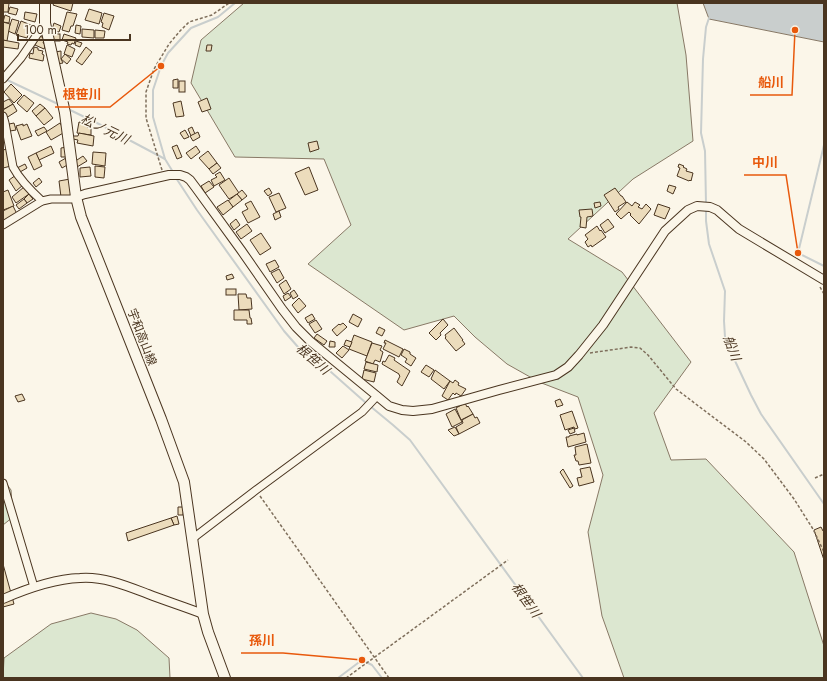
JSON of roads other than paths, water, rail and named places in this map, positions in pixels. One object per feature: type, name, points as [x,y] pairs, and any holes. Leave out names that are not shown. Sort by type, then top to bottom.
[{"type":"main road","name":"宇和高山線","points":[[45,3],[45,23],[65,114],[76,197],[184,482],[203,614],[224,678]]},
{"type":"street","points":[[5,77],[21,58],[45,23]]},
{"type":"street","points":[[3,116],[13,167],[30,190],[42,201]]},
{"type":"street","points":[[3,225],[42,201],[51,199],[71,199],[85,194],[166,175],[180,175],[186,177],[190,180],[282,310],[296,327],[375,398],[389,406],[402,410],[413,411],[432,409],[556,375],[568,367],[603,325],[665,231],[688,210],[697,206],[710,207],[717,210],[739,229],[824,280]]},
{"type":"street","points":[[192,539],[362,412],[375,398]]},
{"type":"street","points":[[3,483],[34,587]]},
{"type":"street","points":[[3,599],[34,587],[80,577],[102,579],[203,614]]},
{"type":"waterway","name":"根笹川","points":[[173,172],[165,159],[153,117],[153,90],[161,66],[168,53],[191,28],[218,17],[235,3]]},
{"type":"waterway","name":"船川","points":[[706,204],[705,151],[701,133],[703,59],[706,27],[709,18]]},
{"type":"waterway","name":"松ノ元川","points":[[5,79],[60,105]]},
{"type":"waterway","name":"松ノ元川","points":[[68,109],[165,159]]},
{"type":"waterway","points":[[824,145],[798,253],[824,266]]},
{"type":"waterway","name":"根笹川","points":[[176,178],[197,210],[284,331],[298,347],[331,372],[366,403]]},
{"type":"waterway","name":"船川","points":[[706,209],[709,244],[725,291],[725,337],[761,414],[824,504]]},
{"type":"waterway","name":"根笹川","points":[[370,406],[410,440],[583,678]]},
{"type":"waterway","points":[[338,678],[362,660],[372,665],[382,678]]},
{"type":"place","name":"船川","points":[[795,30]]},
{"type":"place","name":"根笹川","points":[[161,66]]},
{"type":"place","name":"中川","points":[[798,253]]},
{"type":"place","name":"孫川","points":[[362,660]]}]
